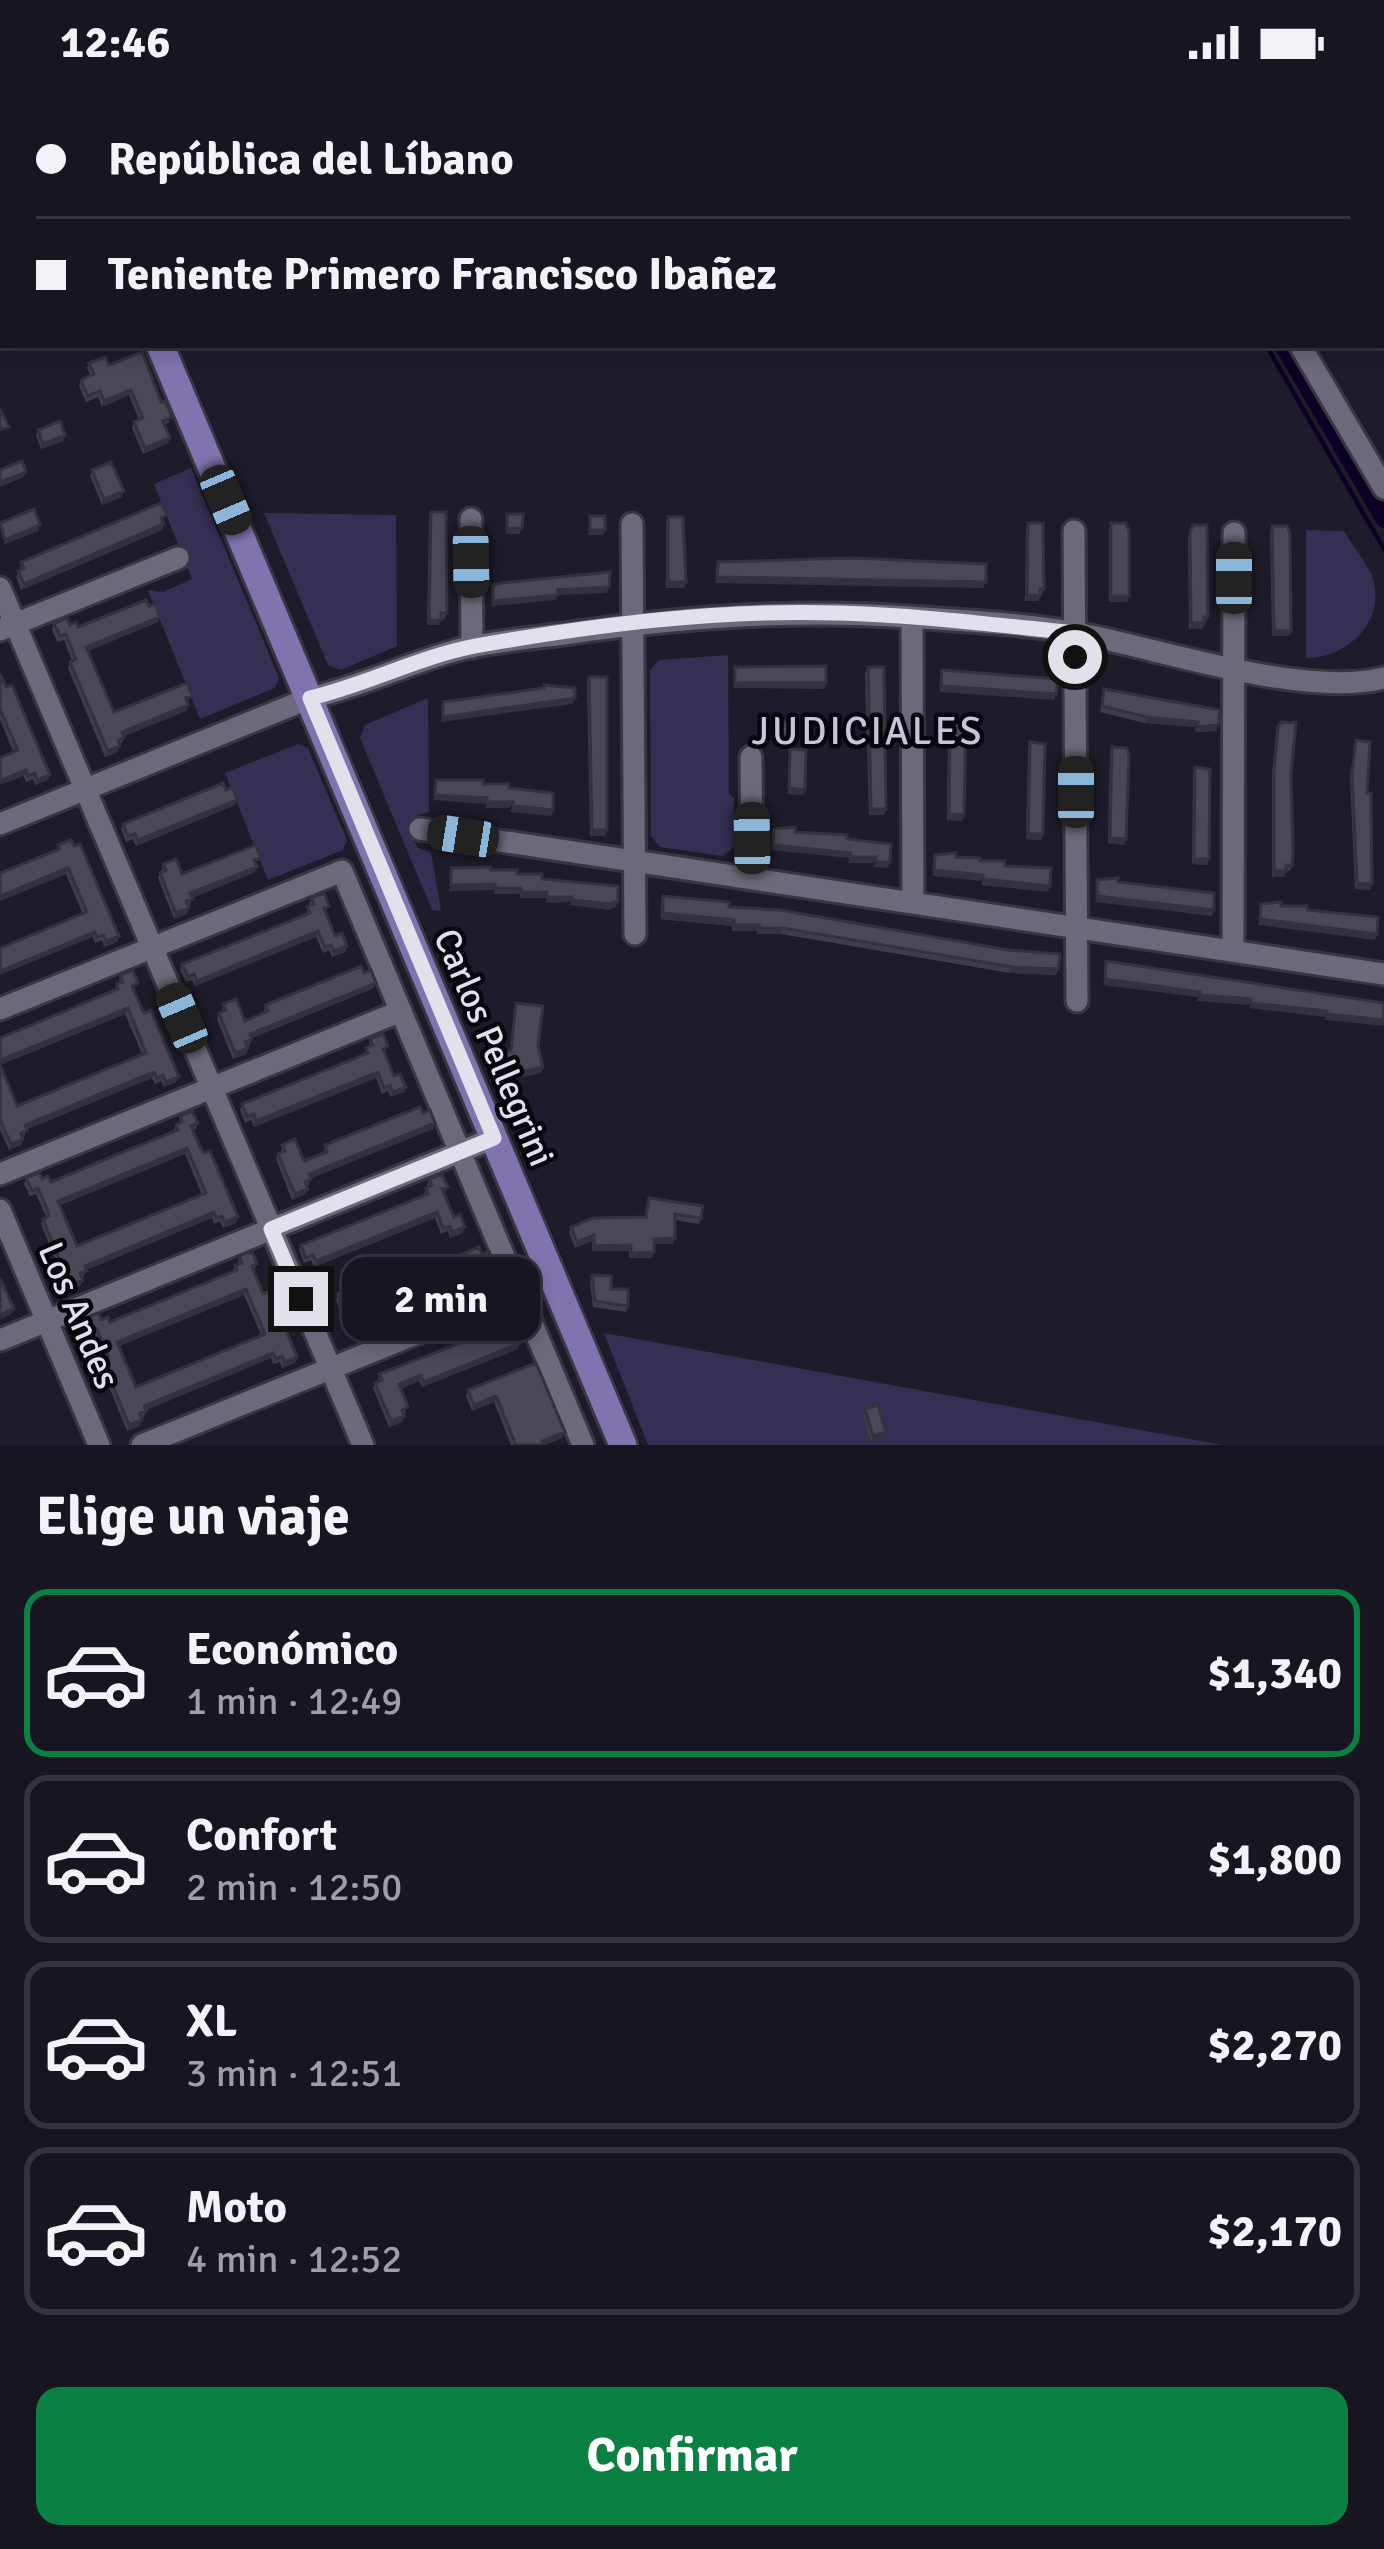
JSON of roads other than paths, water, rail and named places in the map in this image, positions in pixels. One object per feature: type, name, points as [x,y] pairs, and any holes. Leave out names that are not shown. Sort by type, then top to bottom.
[{"type":"main road","name":"Carlos Pellegrini","points":[[161,348],[622,1445]]},
{"type":"street","points":[[1302,348],[1384,488]]},
{"type":"street","points":[[471,520],[472,647]]},
{"type":"street","points":[[632,524],[634,934]]},
{"type":"street","points":[[1074,531],[1077,1001]]},
{"type":"street","points":[[1233,951],[1234,533]]},
{"type":"street","points":[[8,627],[178,558]]},
{"type":"street","points":[[0,588],[8,627],[85,789],[363,1445]]},
{"type":"street","points":[[0,824],[310,698],[351,689],[430,657],[633,624],[731,615],[912,617],[1075,633],[1330,684],[1384,678]]},
{"type":"street","points":[[912,617],[913,903]]},
{"type":"street","points":[[751,757],[752,879]]},
{"type":"street","points":[[420,829],[1384,974]]},
{"type":"street","name":"Carlos Pellegrini","points":[[152,948],[342,871],[584,1445]]},
{"type":"street","points":[[0,1010],[152,948]]},
{"type":"street","points":[[0,1174],[401,1011]]},
{"type":"street","points":[[0,1340],[494,1138]]},
{"type":"street","name":"Los Andes","points":[[0,1210],[100,1445]]},
{"type":"street","points":[[142,1445],[519,1292]]},
{"type":"waterway","points":[[177,348],[317,682]]},
{"type":"waterway","points":[[1268,348],[1384,549]]},
{"type":"waterway","points":[[1284,348],[1384,520]]},
{"type":"waterway","points":[[340,735],[639,1445]]},
{"type":"district","name":"JUDICIALES","points":[[868,730]]}]
